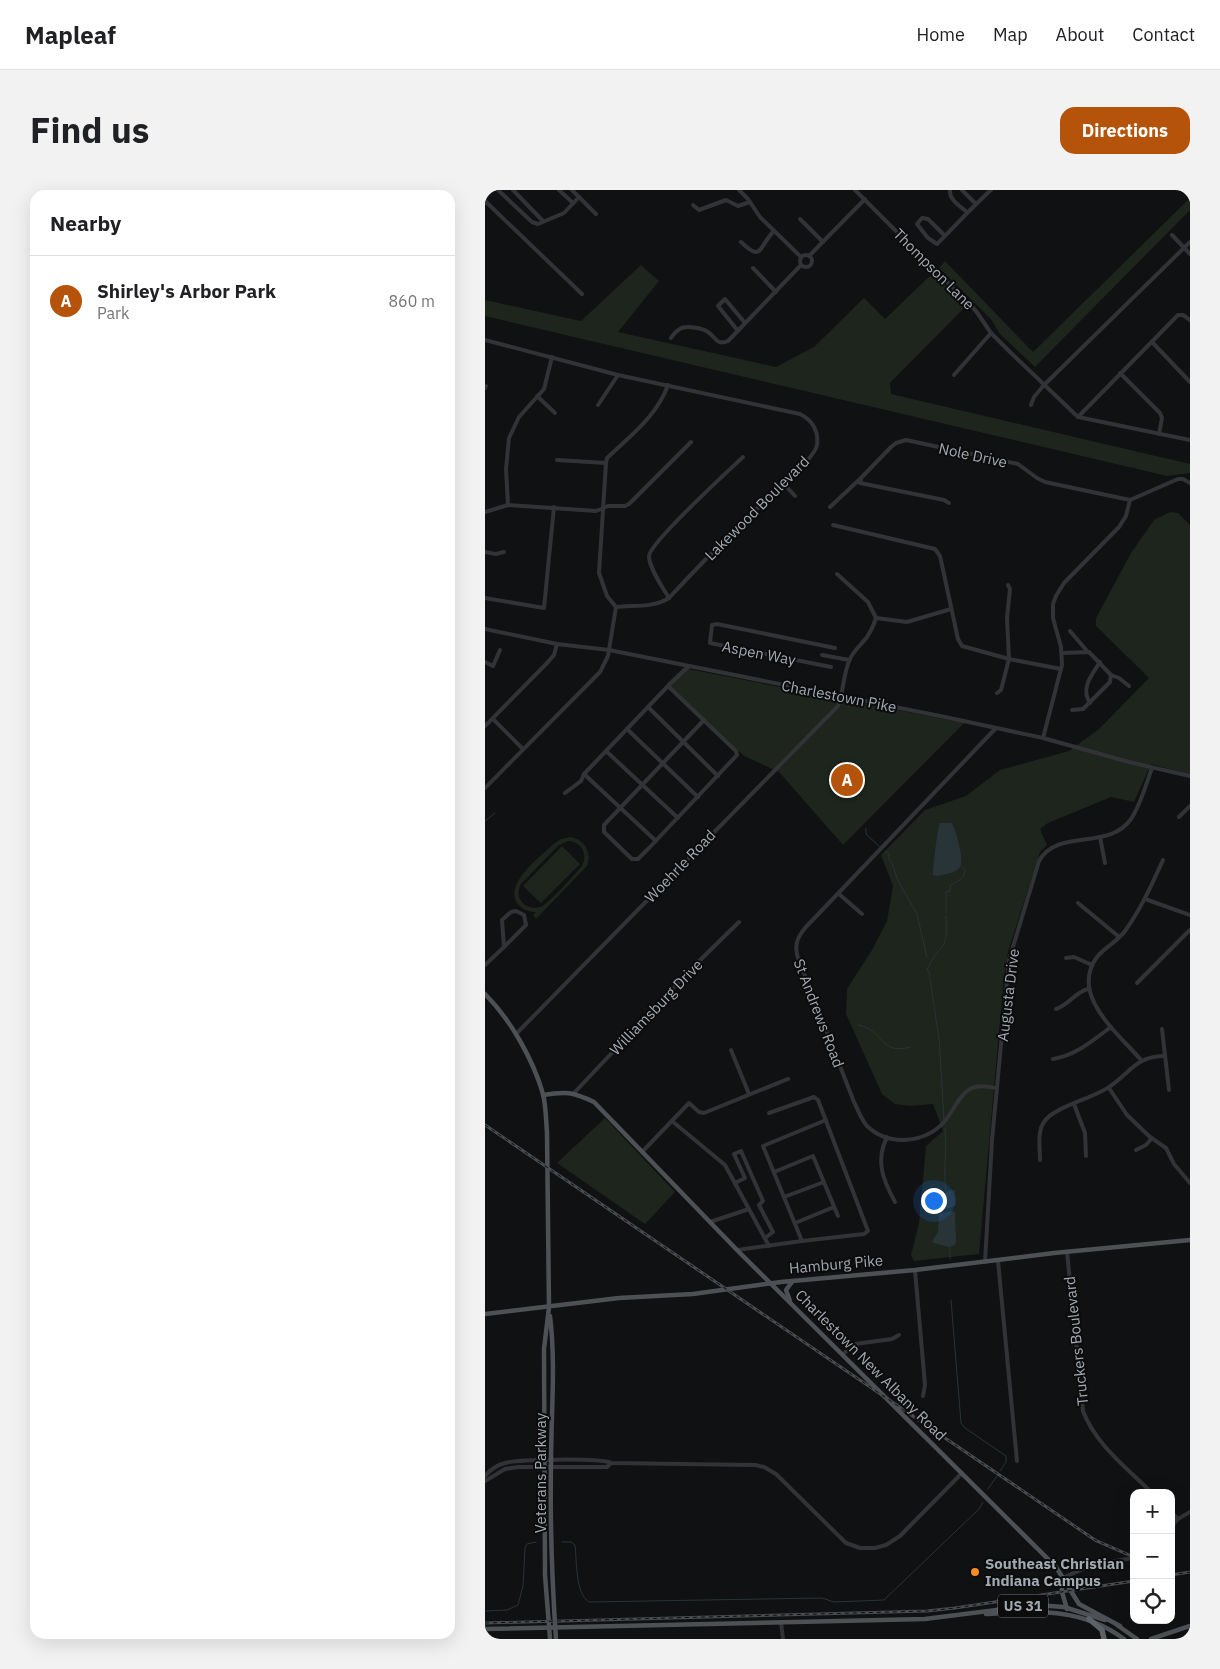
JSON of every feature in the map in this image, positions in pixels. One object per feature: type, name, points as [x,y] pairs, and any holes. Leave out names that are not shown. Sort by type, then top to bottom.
[{"type":"highway","points":[[1089,1619],[1102,1630],[1104,1639]]},
{"type":"highway","points":[[1185,1639],[1190,1637]]},
{"type":"main road","points":[[485,994],[496,1005],[516,1034]]},
{"type":"main road","name":"Veterans Parkway","points":[[516,1034],[543,1095],[547,1133],[549,1308],[554,1348],[548,1461]]},
{"type":"main road","points":[[543,1095],[557,1092],[574,1092]]},
{"type":"main road","name":"Charlestown New Albany Road","points":[[574,1092],[594,1102],[737,1250],[1056,1567],[1079,1604],[1120,1626]]},
{"type":"main road","name":"Hamburg Pike","points":[[485,1314],[549,1308],[619,1298],[693,1294],[793,1281],[915,1270],[1190,1240]]},
{"type":"main road","points":[[792,1304],[786,1290],[793,1281]]},
{"type":"main road","name":"Veterans Parkway","points":[[549,1308],[544,1349],[548,1461],[547,1604],[550,1639]]},
{"type":"main road","name":"Veterans Parkway","points":[[548,1468],[556,1639]]},
{"type":"main road","points":[[1062,1578],[1062,1592],[1068,1614]]},
{"type":"main road","name":"US 31","points":[[485,1630],[781,1622],[864,1622],[925,1619],[1036,1605],[1066,1607],[1093,1615],[1120,1626],[1137,1639]]},
{"type":"main road","name":"US 31","points":[[980,1613],[1029,1611],[1068,1614],[1089,1619],[1124,1639]]},
{"type":"main road","points":[[1151,1639],[1190,1626]]},
{"type":"street","points":[[498,190],[532,222],[538,224],[564,213],[579,197]]},
{"type":"street","points":[[513,190],[543,221]]},
{"type":"street","points":[[559,190],[573,204]]},
{"type":"street","points":[[572,190],[596,214]]},
{"type":"street","points":[[739,190],[760,217],[801,257]]},
{"type":"street","name":"Thompson Lane","points":[[855,190],[976,311],[991,333],[1078,417]]},
{"type":"street","points":[[950,190],[952,198],[967,212]]},
{"type":"street","points":[[961,190],[975,204]]},
{"type":"street","points":[[945,236],[929,219],[919,220],[918,227],[931,241],[937,244],[945,236],[967,212],[991,190]]},
{"type":"street","points":[[801,257],[809,256],[865,199]]},
{"type":"street","points":[[693,205],[699,210],[726,200],[738,206],[750,202]]},
{"type":"street","points":[[485,201],[582,294]]},
{"type":"street","points":[[800,220],[823,242]]},
{"type":"street","points":[[741,242],[751,252],[755,252],[760,249],[765,240],[774,231]]},
{"type":"street","points":[[1171,235],[1190,254]]},
{"type":"street","points":[[1031,405],[1034,397],[1044,385],[1190,242]]},
{"type":"street","points":[[801,257],[799,261],[805,268],[810,266],[812,262],[809,256]]},
{"type":"street","points":[[671,338],[681,328],[685,327],[708,332],[717,342],[723,344],[738,331],[801,265]]},
{"type":"street","points":[[753,268],[776,292]]},
{"type":"street","points":[[738,331],[718,306],[725,299],[745,323]]},
{"type":"street","points":[[1078,417],[1178,315],[1183,314],[1190,320]]},
{"type":"street","points":[[954,375],[991,333]]},
{"type":"street","name":"Lakewood Boulevard","points":[[485,340],[617,375],[800,414],[807,418],[815,429],[817,447],[808,460],[748,517],[669,598],[651,606],[631,605],[615,607]]},
{"type":"street","points":[[1152,342],[1190,382]]},
{"type":"street","points":[[508,505],[506,469],[509,438],[519,417],[543,389],[552,357]]},
{"type":"street","points":[[1120,373],[1160,413],[1162,418],[1159,434]]},
{"type":"street","points":[[598,405],[617,375]]},
{"type":"street","points":[[485,788],[600,672],[607,661],[615,607],[607,596],[599,573],[607,458],[656,410],[663,399],[668,385]]},
{"type":"street","points":[[537,396],[555,413]]},
{"type":"street","points":[[1078,417],[1190,440]]},
{"type":"street","name":"Nole Drive","points":[[830,507],[891,447],[896,443],[906,440],[1019,464],[1045,482],[1130,500]]},
{"type":"street","points":[[485,512],[508,505],[596,511],[608,506],[625,506],[691,442]]},
{"type":"street","points":[[669,598],[659,582],[650,561],[651,550],[687,511],[743,457]]},
{"type":"street","points":[[557,460],[606,463]]},
{"type":"street","points":[[861,478],[860,482],[944,500],[949,504]]},
{"type":"street","points":[[1043,738],[1061,669],[1062,653],[1053,618],[1055,596],[1065,583],[1119,527],[1126,516],[1130,500],[1178,479],[1183,479],[1190,483]]},
{"type":"street","points":[[784,484],[795,496]]},
{"type":"street","points":[[485,598],[545,608],[554,507]]},
{"type":"street","points":[[833,525],[935,549],[940,556],[958,639],[962,646],[1009,659],[1061,669]]},
{"type":"street","points":[[485,552],[496,554],[504,552]]},
{"type":"street","points":[[837,574],[868,602],[876,618]]},
{"type":"street","points":[[997,693],[1001,690],[1009,659],[1007,618],[1009,589],[1007,585]]},
{"type":"street","points":[[876,618],[907,622],[951,609]]},
{"type":"street","points":[[841,697],[849,661],[853,652],[868,636],[876,618]]},
{"type":"street","name":"Aspen Way","points":[[831,667],[710,643],[712,625],[717,624],[835,648]]},
{"type":"street","name":"Charlestown Pike","points":[[485,629],[557,644],[609,650],[908,709],[1043,738],[1152,768],[1190,776]]},
{"type":"street","points":[[1070,631],[1111,675],[1119,678],[1129,686]]},
{"type":"street","points":[[485,726],[548,662],[557,644]]},
{"type":"street","points":[[820,665],[824,645]]},
{"type":"street","points":[[485,662],[493,666],[500,650]]},
{"type":"street","points":[[1062,653],[1087,651]]},
{"type":"street","points":[[822,656],[849,661]]},
{"type":"street","points":[[1090,702],[1085,691],[1086,686],[1100,662]]},
{"type":"street","points":[[565,794],[581,781],[584,774],[688,667]]},
{"type":"street","points":[[1072,710],[1083,709],[1110,682],[1111,675]]},
{"type":"street","points":[[668,686],[736,750],[737,753],[736,757],[638,859],[631,858],[603,830],[603,825],[704,720]]},
{"type":"street","name":"Woehrle Road","points":[[516,1034],[838,706],[841,697]]},
{"type":"street","points":[[648,707],[718,776]]},
{"type":"street","points":[[493,719],[523,749]]},
{"type":"street","name":"St Andrews Road","points":[[996,728],[805,928],[797,941],[796,952],[853,1102],[866,1124],[887,1137],[909,1140],[925,1137],[946,1120],[970,1089],[980,1086],[997,1088]]},
{"type":"street","points":[[627,729],[697,797]]},
{"type":"street","points":[[606,751],[678,818]]},
{"type":"street","name":"Augusta Drive","points":[[985,1262],[997,1088],[1009,960],[1039,861],[1043,854],[1055,845],[1099,838],[1117,831],[1131,818],[1152,768]]},
{"type":"street","points":[[584,774],[656,841]]},
{"type":"street","points":[[1179,817],[1190,806]]},
{"type":"street","points":[[1099,838],[1105,864]]},
{"type":"street","points":[[1141,1060],[1111,1027],[1097,1007],[1089,989],[1092,965],[1098,956],[1118,936],[1125,932],[1145,899],[1163,860]]},
{"type":"street","points":[[839,894],[862,914]]},
{"type":"street","points":[[1145,899],[1190,915]]},
{"type":"street","points":[[1079,903],[1118,936]]},
{"type":"street","points":[[485,964],[504,947],[525,928],[525,920],[521,914],[511,912],[502,920],[504,947]]},
{"type":"street","name":"Williamsburg Drive","points":[[574,1092],[692,968],[739,922]]},
{"type":"street","points":[[1137,983],[1190,930]]},
{"type":"street","points":[[1066,958],[1074,957],[1092,965]]},
{"type":"street","points":[[1056,1009],[1062,1007],[1080,991],[1089,989]]},
{"type":"street","points":[[1053,1059],[1068,1056],[1081,1049],[1111,1027]]},
{"type":"street","points":[[1161,1029],[1169,1090]]},
{"type":"street","points":[[731,1050],[749,1094]]},
{"type":"street","points":[[1040,1160],[1040,1132],[1044,1121],[1048,1117],[1109,1088],[1141,1060],[1154,1056],[1165,1056]]},
{"type":"street","points":[[643,1151],[689,1103],[702,1113],[788,1079]]},
{"type":"street","points":[[1109,1088],[1127,1115],[1165,1148],[1174,1164],[1190,1183]]},
{"type":"street","points":[[737,1250],[864,1234],[868,1231],[819,1100],[814,1097],[769,1113]]},
{"type":"street","points":[[1074,1104],[1085,1133],[1086,1156]]},
{"type":"street","points":[[802,1241],[763,1146],[826,1120]]},
{"type":"street","points":[[673,1121],[725,1165],[769,1246]]},
{"type":"street","points":[[887,1137],[881,1152],[882,1177],[895,1202]]},
{"type":"street","points":[[1136,1150],[1146,1145],[1152,1138]]},
{"type":"street","points":[[735,1183],[745,1178],[735,1154],[741,1151],[763,1201],[759,1205],[773,1232],[765,1238]]},
{"type":"street","points":[[774,1172],[813,1156],[838,1216]]},
{"type":"street","points":[[784,1197],[823,1182]]},
{"type":"street","points":[[795,1223],[834,1207]]},
{"type":"street","points":[[710,1222],[749,1209]]},
{"type":"street","name":"Truckers Boulevard","points":[[1067,1252],[1083,1411],[1090,1427],[1101,1442],[1148,1489]]},
{"type":"street","points":[[998,1261],[1017,1461]]},
{"type":"street","points":[[915,1270],[925,1385],[923,1396]]},
{"type":"street","points":[[843,1354],[855,1344],[892,1339],[899,1335]]},
{"type":"street","points":[[485,1476],[490,1470],[503,1463],[548,1461],[589,1460],[611,1463],[733,1464],[764,1467],[776,1474],[846,1542],[860,1548],[875,1548],[886,1545],[900,1536],[962,1473]]},
{"type":"street","points":[[485,1481],[505,1469],[519,1467],[607,1466],[611,1463]]},
{"type":"street","points":[[1175,1522],[1190,1512]]},
{"type":"street","points":[[1175,1516],[1178,1519]]},
{"type":"street","points":[[1062,1578],[1095,1564],[1130,1559]]},
{"type":"street","points":[[781,1622],[783,1639]]},
{"type":"shaded area","points":[[1190,198],[1190,210],[1035,367],[1000,334],[991,319],[939,268],[945,261],[1033,352]]},
{"type":"shaded area","points":[[641,265],[659,281],[618,332],[776,367],[814,347],[864,298],[885,319],[933,273],[966,306],[890,383],[891,394],[1190,464],[1190,473],[1167,476],[485,316],[485,300],[581,321]]},
{"type":"shaded area","points":[[1170,512],[1178,513],[1190,525],[1190,775],[1151,764],[1134,802],[1111,797],[1048,823],[1040,829],[1047,845],[1040,852],[1008,952],[1004,977],[979,1254],[914,1261],[911,1255],[919,1223],[926,1146],[943,1131],[933,1104],[910,1106],[895,1104],[882,1094],[846,1014],[847,989],[872,950],[887,921],[893,886],[881,855],[925,810],[966,796],[1000,770],[1069,751],[1099,729],[1149,678],[1096,626],[1096,618],[1131,553],[1154,520]]},
{"type":"shaded area","points":[[683,668],[964,723],[843,845],[779,772],[744,756],[667,683]]},
{"type":"shaded area","points":[[940,823],[952,823],[956,833],[961,863],[960,867],[954,872],[937,876],[933,875],[933,871],[936,840]]},
{"type":"shaded area","points":[[571,837],[584,844],[589,856],[587,866],[536,919],[533,915],[536,912],[525,910],[516,901],[514,894],[516,886],[527,869],[561,839]],"holes":[[[568,841],[583,849],[584,862],[582,866],[544,905],[535,908],[524,904],[520,900],[519,895],[521,884],[558,846]]]},
{"type":"shaded area","points":[[562,846],[580,864],[541,903],[523,886]]},
{"type":"shaded area","points":[[605,1118],[675,1192],[645,1224],[557,1163]]},
{"type":"shaded area","points":[[950,1190],[955,1190],[955,1206],[940,1211],[939,1198]]},
{"type":"shaded area","points":[[955,1212],[955,1245],[949,1247],[934,1243],[932,1241],[938,1232],[939,1214]]},
{"type":"waterway","points":[[485,821],[495,813]]},
{"type":"waterway","points":[[866,828],[866,834],[879,846]]},
{"type":"waterway","points":[[885,851],[889,854],[889,859],[898,881],[917,914],[927,958]]},
{"type":"waterway","points":[[946,913],[946,892],[950,891],[950,886],[963,876],[965,870],[961,866]]},
{"type":"waterway","points":[[944,1119],[939,1039],[929,972],[927,970],[933,957],[944,944],[946,916]]},
{"type":"waterway","points":[[858,1025],[873,1031],[892,1048],[910,1047]]},
{"type":"waterway","points":[[945,1129],[946,1192]]},
{"type":"waterway","points":[[950,1245],[950,1259]]},
{"type":"waterway","points":[[951,1300],[961,1423],[965,1428],[1006,1456],[1006,1462],[1000,1471]]},
{"type":"waterway","points":[[988,1489],[997,1476]]},
{"type":"waterway","points":[[562,1542],[571,1542],[575,1545],[579,1584],[584,1598],[589,1602],[822,1598],[834,1602],[884,1600],[979,1509],[983,1502]]},
{"type":"waterway","points":[[485,1611],[507,1610],[518,1605],[523,1586],[525,1548],[527,1544],[536,1542]]},
{"type":"railway","points":[[485,1125],[1095,1540],[1130,1555]]},
{"type":"railway","points":[[1175,1574],[1190,1572]]},
{"type":"railway","points":[[485,1623],[927,1611],[1130,1582]]},
{"type":"place","name":"Shirley's Arbor Park","points":[[847,780]]},
{"type":"place","name":"Southeast Christian Indiana Campus","points":[[975,1572]]}]
